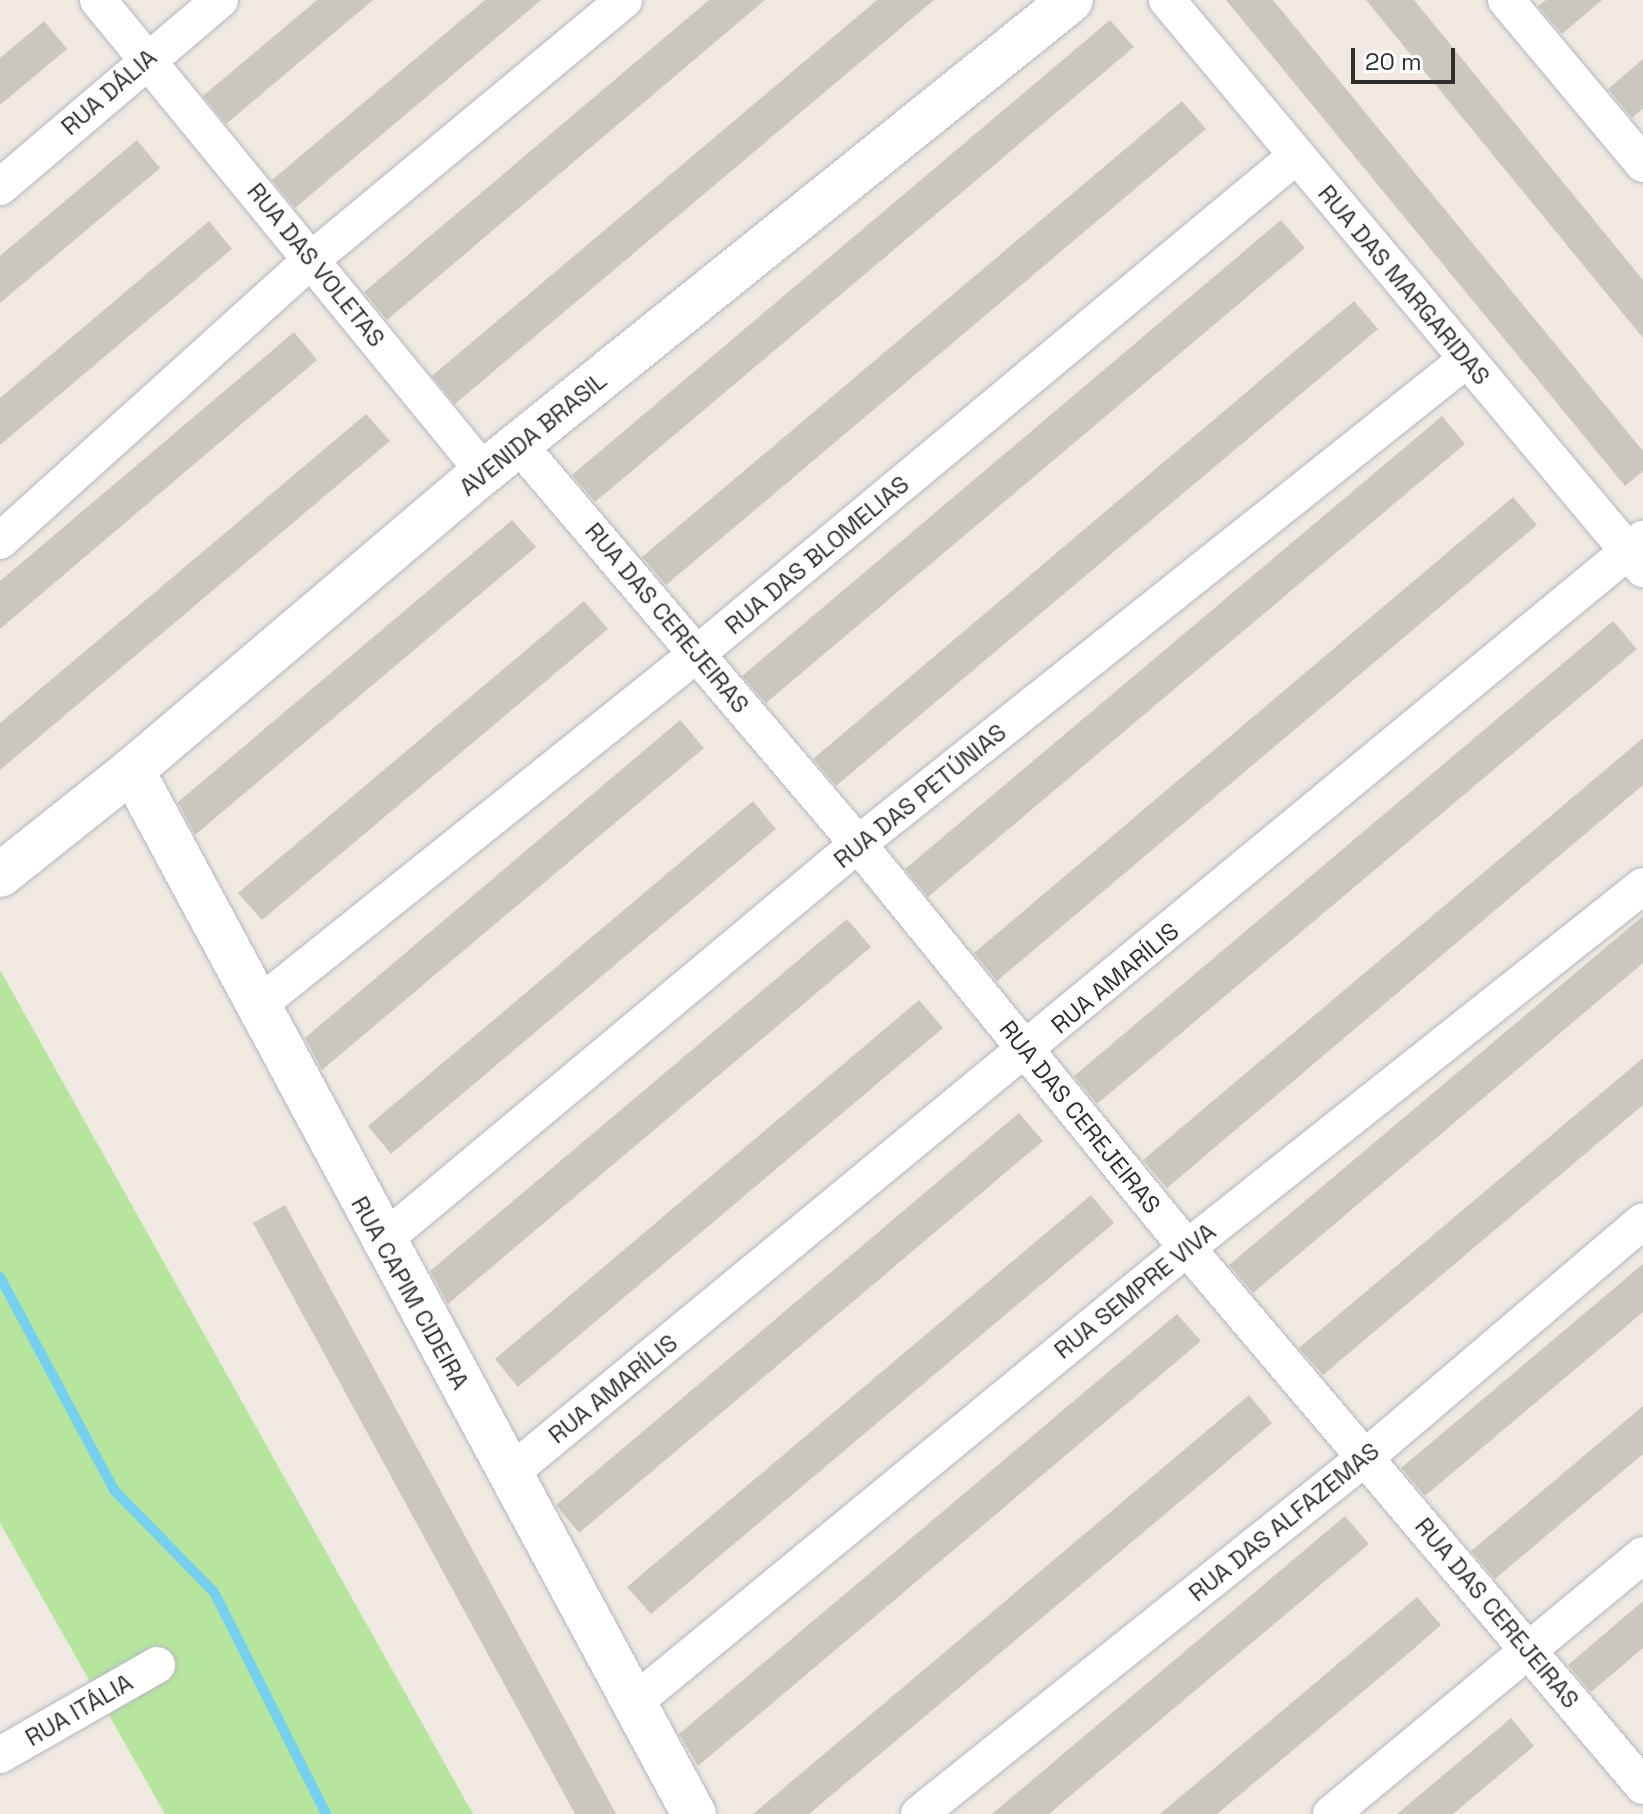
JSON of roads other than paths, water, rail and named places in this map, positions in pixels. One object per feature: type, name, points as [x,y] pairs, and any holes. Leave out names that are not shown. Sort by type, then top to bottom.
[{"type":"street","name":"RUA DAS VOLETAS","points":[[98,0],[484,472]]},
{"type":"street","name":"RUA DÁLIA","points":[[0,187],[147,58],[220,0]]},
{"type":"street","points":[[0,541],[311,260],[624,0]]},
{"type":"street","name":"AVENIDA BRASIL","points":[[0,875],[132,770],[484,472],[1071,0]]},
{"type":"street","name":"RUA DAS MARGARIDAS","points":[[1167,0],[1466,360],[1638,553]]},
{"type":"street","points":[[1506,0],[1643,164]]},
{"type":"street","name":"RUA DAS BLOMELIAS","points":[[257,1006],[698,653],[1296,156]]},
{"type":"street","name":"RUA DAS PETÚNIAS","points":[[381,1242],[858,844],[1466,360]]},
{"type":"street","name":"RUA DAS CEREJEIRAS","points":[[519,445],[858,844],[1187,1248],[1367,1456],[1526,1652],[1643,1786]]},
{"type":"street","name":"RUA AMARÍLIS","points":[[509,1474],[1638,553]]},
{"type":"street","name":"RUA CAPIM CIDEIRA","points":[[132,770],[381,1242],[694,1814]]},
{"type":"street","name":"RUA SEMPRE VIVA","points":[[632,1704],[1187,1248],[1643,886]]},
{"type":"street","name":"RUA DAS ALFAZEMAS","points":[[919,1814],[1367,1456],[1643,1221]]},
{"type":"street","points":[[1331,1814],[1643,1555]]},
{"type":"street","name":"RUA ITÁLIA","points":[[0,1755],[157,1665]]},
{"type":"waterway","points":[[0,1277],[114,1490],[214,1592],[326,1814]]}]
